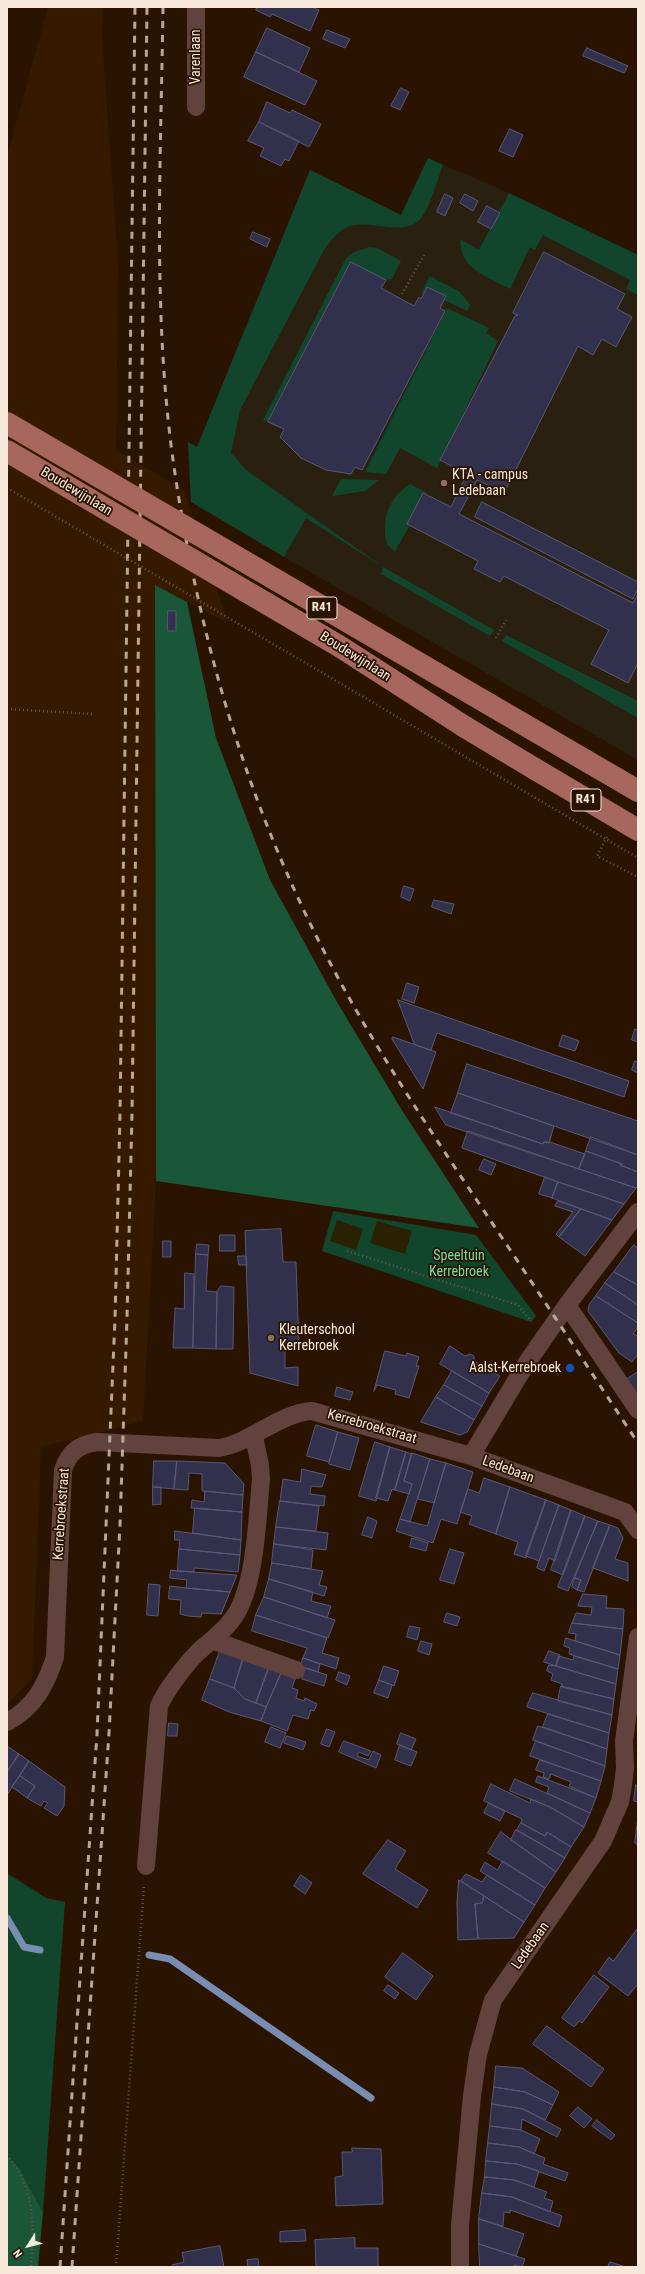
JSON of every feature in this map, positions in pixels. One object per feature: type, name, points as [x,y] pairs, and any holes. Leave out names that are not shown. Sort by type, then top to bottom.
[{"type":"main road","name":"Boudewijnlaan","points":[[7,423],[638,791]]},
{"type":"main road","name":"Boudewijnlaan","points":[[7,451],[339,646],[465,727],[638,830]]},
{"type":"street","name":"Varenlaan","points":[[196,7],[196,107]]},
{"type":"street","name":"Ledebaan","points":[[638,1212],[567,1305],[510,1390],[471,1456],[624,1512],[638,1530]]},
{"type":"street","points":[[567,1305],[638,1410]]},
{"type":"street","name":"Kerrebroekstraat","points":[[7,1722],[20,1715],[33,1702],[46,1683],[55,1657],[63,1470],[66,1460],[74,1449],[84,1444],[97,1442],[219,1448],[235,1445],[254,1437],[293,1414],[312,1411],[471,1456]]},
{"type":"street","points":[[146,1866],[159,1706],[164,1696],[197,1653],[231,1621],[239,1610],[250,1581],[261,1479],[260,1465],[254,1437]]},
{"type":"street","name":"Ledebaan","points":[[460,2267],[460,2225],[472,2096],[478,2054],[493,2000],[603,1842],[612,1822],[624,1785],[624,1741],[638,1636]]},
{"type":"street","points":[[212,1640],[296,1670]]},
{"type":"path","points":[[402,294],[424,255]]},
{"type":"path","points":[[7,488],[638,858]]},
{"type":"path","points":[[496,638],[506,620]]},
{"type":"path","points":[[7,709],[92,714]]},
{"type":"path","points":[[346,1251],[518,1305],[546,1336]]},
{"type":"path","points":[[116,2267],[146,1866]]},
{"type":"path","points":[[7,2155],[18,2168],[29,2195],[34,2223],[31,2267]]},
{"type":"shaded area","points":[[48,7],[103,7],[102,35],[118,265],[116,450],[184,490],[228,623],[155,585],[156,1181],[143,1421],[41,1447],[32,1679],[7,1704],[7,156]]},
{"type":"shaded area","name":"KTA - campus Ledebaan","points":[[428,158],[509,193],[638,255],[638,760],[284,557],[305,518],[197,447],[310,170],[401,215]]},
{"type":"green space","points":[[428,158],[443,165],[434,192],[422,217],[407,227],[357,225],[348,227],[337,234],[324,250],[240,410],[231,453],[246,470],[383,567],[306,518],[284,557],[191,502],[188,442],[197,447],[310,170],[401,215]]},
{"type":"green space","points":[[509,193],[638,255],[638,295],[626,289],[630,280],[543,235],[535,250],[530,247],[510,289],[476,271],[465,258],[461,250],[460,239],[479,250]]},
{"type":"green space","points":[[370,247],[377,248],[401,261],[392,279],[386,280],[351,262],[268,421],[263,420],[346,258],[354,252]]},
{"type":"green space","points":[[430,276],[460,292],[470,305],[467,311],[444,300],[446,296],[427,287],[424,294],[421,293]]},
{"type":"green space","points":[[447,308],[489,328],[486,333],[498,341],[437,468],[400,448],[386,474],[365,472]]},
{"type":"green space","points":[[341,479],[379,480],[365,491],[332,496]]},
{"type":"green space","points":[[410,484],[427,493],[395,552],[387,544],[385,535],[386,517],[392,502]]},
{"type":"green space","points":[[383,567],[494,630],[490,636],[381,574]]},
{"type":"green space","points":[[155,585],[187,602],[216,738],[270,880],[337,1002],[403,1112],[479,1228],[156,1181]]},
{"type":"green space","points":[[506,635],[638,701],[638,718],[502,641]]},
{"type":"green space","name":"Speeltuin Kerrebroek","points":[[333,1211],[476,1235],[536,1316],[531,1322],[322,1251]]},
{"type":"green space","points":[[7,1873],[46,1898],[65,1902],[43,2212],[19,2168],[7,2155]]},
{"type":"green space","points":[[7,2155],[19,2168],[43,2212],[38,2267],[7,2267]]},
{"type":"sand","points":[[337,1220],[363,1229],[356,1250],[330,1241]]},
{"type":"sand","points":[[377,1221],[412,1231],[405,1254],[370,1243]]},
{"type":"building","points":[[258,7],[312,7],[319,10],[310,31],[272,14],[270,17],[256,10]]},
{"type":"building","points":[[267,28],[310,48],[299,72],[256,52]]},
{"type":"building","points":[[327,30],[350,39],[345,48],[323,39]]},
{"type":"building","points":[[587,48],[628,66],[624,73],[583,56]]},
{"type":"building","points":[[256,52],[317,81],[305,105],[244,77]]},
{"type":"building","points":[[401,88],[409,92],[400,110],[391,106]]},
{"type":"building","points":[[267,102],[290,113],[292,110],[321,124],[309,147],[259,122]]},
{"type":"building","points":[[259,122],[299,141],[289,161],[285,159],[281,166],[260,156],[264,148],[248,141]]},
{"type":"building","points":[[510,129],[523,135],[513,157],[499,151]]},
{"type":"building","points":[[445,194],[453,198],[445,216],[437,212]]},
{"type":"building","points":[[465,194],[478,201],[473,211],[460,203]]},
{"type":"building","points":[[487,206],[500,213],[491,229],[478,222]]},
{"type":"building","points":[[253,232],[270,239],[267,247],[250,239]]},
{"type":"building","points":[[544,252],[625,294],[617,309],[632,317],[616,347],[602,339],[593,355],[578,346],[504,493],[477,480],[459,514],[633,603],[638,594],[638,663],[628,683],[591,664],[609,630],[504,576],[500,582],[474,569],[478,561],[407,524],[423,493],[451,507],[467,474],[440,460],[515,316],[518,315],[513,313]]},
{"type":"building","points":[[351,262],[386,280],[381,288],[414,306],[419,297],[421,299],[427,287],[446,296],[440,308],[445,311],[362,470],[355,467],[351,474],[326,470],[301,458],[280,437],[284,429],[268,422]]},
{"type":"building","points":[[482,502],[638,582],[638,589],[633,599],[475,517]]},
{"type":"building","points":[[168,611],[176,611],[176,631],[168,631]]},
{"type":"building","points":[[404,886],[414,889],[410,901],[401,897]]},
{"type":"building","points":[[434,900],[454,904],[451,914],[432,907]]},
{"type":"building","points":[[407,983],[419,987],[414,1003],[402,999]]},
{"type":"building","points":[[398,1000],[629,1081],[624,1097],[437,1033],[431,1050],[415,1045]]},
{"type":"building","points":[[635,1029],[638,1030],[638,1042],[632,1040]]},
{"type":"building","points":[[563,1035],[579,1041],[575,1051],[559,1046]]},
{"type":"building","points":[[393,1037],[436,1052],[423,1089],[392,1039]]},
{"type":"building","points":[[635,1061],[638,1062],[638,1073],[632,1070]]},
{"type":"building","points":[[467,1064],[638,1121],[638,1155],[458,1093]]},
{"type":"building","points":[[458,1093],[554,1126],[549,1143],[544,1142],[543,1144],[451,1113]]},
{"type":"building","points":[[435,1107],[543,1144],[544,1142],[550,1142],[585,1154],[579,1169],[446,1125]]},
{"type":"building","points":[[468,1131],[636,1188],[624,1204],[558,1182],[462,1148]]},
{"type":"building","points":[[591,1137],[638,1155],[638,1172],[620,1165],[622,1164],[586,1151]]},
{"type":"building","points":[[586,1151],[622,1164],[620,1165],[638,1172],[638,1186],[636,1188],[579,1169]]},
{"type":"building","points":[[484,1159],[496,1164],[491,1175],[479,1170]]},
{"type":"building","points":[[545,1177],[558,1182],[552,1198],[539,1194]]},
{"type":"building","points":[[558,1182],[624,1204],[612,1220],[552,1198]]},
{"type":"building","points":[[558,1201],[581,1209],[559,1237],[556,1234],[573,1212],[555,1206]]},
{"type":"building","points":[[581,1209],[612,1220],[585,1256],[559,1237]]},
{"type":"building","points":[[281,1229],[283,1262],[296,1262],[299,1347],[285,1347],[285,1368],[298,1367],[298,1386],[250,1373],[245,1231]]},
{"type":"building","points":[[220,1235],[235,1235],[235,1251],[220,1251]]},
{"type":"building","points":[[163,1241],[171,1241],[171,1257],[163,1257]]},
{"type":"building","points":[[197,1244],[209,1245],[208,1255],[196,1254]]},
{"type":"building","points":[[634,1245],[638,1248],[638,1285],[614,1272]]},
{"type":"building","points":[[196,1254],[208,1255],[206,1291],[217,1292],[216,1349],[193,1348]]},
{"type":"building","points":[[238,1256],[246,1256],[247,1265],[239,1265]]},
{"type":"building","points":[[614,1272],[638,1285],[638,1305],[605,1283]]},
{"type":"building","points":[[185,1273],[194,1274],[193,1348],[173,1348],[175,1308],[184,1309]]},
{"type":"building","points":[[605,1283],[638,1305],[638,1323],[596,1296]]},
{"type":"building","points":[[221,1286],[234,1287],[233,1349],[216,1349],[217,1292]]},
{"type":"building","points":[[596,1296],[638,1323],[638,1327],[633,1334],[638,1336],[638,1354],[632,1362],[619,1353],[588,1311],[589,1305]]},
{"type":"building","points":[[450,1346],[465,1356],[470,1354],[474,1356],[474,1361],[500,1376],[489,1393],[440,1364]]},
{"type":"building","points":[[385,1351],[406,1356],[407,1353],[419,1357],[416,1366],[419,1366],[409,1398],[395,1394],[396,1390],[377,1385],[374,1391]]},
{"type":"building","points":[[452,1371],[489,1393],[482,1406],[444,1385]]},
{"type":"building","points":[[638,1372],[638,1393],[635,1395],[624,1381]]},
{"type":"building","points":[[444,1385],[482,1406],[474,1420],[436,1397]]},
{"type":"building","points":[[337,1387],[353,1392],[350,1400],[335,1396]]},
{"type":"building","points":[[436,1397],[474,1420],[467,1432],[460,1435],[421,1422]]},
{"type":"building","points":[[316,1425],[338,1432],[329,1462],[307,1456]]},
{"type":"building","points":[[338,1432],[359,1438],[350,1470],[329,1464]]},
{"type":"building","points":[[375,1442],[390,1447],[376,1501],[359,1496]]},
{"type":"building","points":[[390,1447],[406,1452],[395,1490],[392,1489],[388,1501],[376,1498]]},
{"type":"building","points":[[406,1452],[412,1454],[404,1481],[412,1484],[409,1494],[395,1490]]},
{"type":"building","points":[[412,1453],[430,1459],[410,1522],[400,1519],[412,1484],[404,1481]]},
{"type":"building","points":[[430,1459],[446,1463],[434,1503],[418,1499]]},
{"type":"building","points":[[154,1461],[177,1461],[174,1489],[153,1487]]},
{"type":"building","points":[[177,1461],[225,1463],[244,1484],[243,1495],[202,1491],[202,1474],[189,1473],[188,1490],[174,1489]]},
{"type":"building","points":[[446,1463],[473,1472],[457,1524],[441,1519],[433,1543],[396,1531],[400,1519],[427,1526]]},
{"type":"building","points":[[302,1469],[326,1475],[322,1487],[311,1486],[310,1494],[325,1496],[324,1506],[280,1501],[283,1479],[300,1482]]},
{"type":"building","points":[[484,1478],[510,1487],[496,1534],[469,1524],[472,1516],[460,1512],[468,1489],[479,1493]]},
{"type":"building","points":[[153,1487],[161,1487],[161,1504],[153,1505]]},
{"type":"building","points":[[510,1487],[546,1500],[526,1558],[514,1554],[518,1542],[496,1534]]},
{"type":"building","points":[[205,1491],[243,1495],[242,1512],[191,1508],[192,1500],[204,1502]]},
{"type":"building","points":[[546,1500],[559,1505],[539,1561],[526,1556]]},
{"type":"building","points":[[280,1501],[319,1506],[316,1531],[276,1527]]},
{"type":"building","points":[[559,1505],[571,1510],[555,1561],[549,1558],[544,1571],[537,1568]]},
{"type":"building","points":[[195,1508],[242,1512],[241,1540],[193,1533]]},
{"type":"building","points":[[571,1510],[585,1516],[563,1575],[551,1570]]},
{"type":"building","points":[[585,1516],[598,1521],[568,1591],[558,1587]]},
{"type":"building","points":[[368,1517],[377,1521],[372,1538],[362,1535]]},
{"type":"building","points":[[598,1521],[610,1525],[584,1592],[577,1590],[581,1580],[575,1578]]},
{"type":"building","points":[[610,1525],[618,1528],[623,1538],[615,1559],[628,1563],[628,1581],[593,1568]]},
{"type":"building","points":[[276,1527],[328,1533],[326,1550],[274,1544]]},
{"type":"building","points":[[175,1531],[241,1540],[240,1555],[179,1549],[180,1540],[175,1540]]},
{"type":"building","points":[[412,1538],[428,1543],[426,1551],[410,1547]]},
{"type":"building","points":[[274,1544],[313,1550],[311,1569],[272,1563]]},
{"type":"building","points":[[179,1549],[240,1555],[238,1572],[194,1568],[194,1572],[178,1571]]},
{"type":"building","points":[[450,1549],[464,1553],[454,1584],[440,1580]]},
{"type":"building","points":[[272,1563],[323,1571],[319,1585],[327,1587],[324,1596],[269,1579]]},
{"type":"building","points":[[171,1570],[237,1575],[230,1592],[186,1588],[187,1580],[170,1578]]},
{"type":"building","points":[[575,1578],[581,1580],[577,1590],[572,1587]]},
{"type":"building","points":[[269,1579],[313,1592],[311,1601],[331,1606],[327,1618],[264,1597]]},
{"type":"building","points":[[149,1584],[160,1585],[158,1616],[147,1615]]},
{"type":"building","points":[[170,1586],[230,1592],[221,1614],[202,1613],[201,1617],[188,1616],[180,1614],[181,1600],[169,1599]]},
{"type":"building","points":[[583,1594],[607,1596],[606,1608],[624,1609],[623,1629],[572,1623],[576,1613],[591,1615],[592,1607],[578,1606]]},
{"type":"building","points":[[264,1597],[335,1620],[328,1638],[256,1615]]},
{"type":"building","points":[[447,1613],[460,1617],[457,1626],[444,1622]]},
{"type":"building","points":[[256,1615],[327,1638],[322,1653],[339,1658],[336,1669],[303,1658],[307,1648],[252,1631]]},
{"type":"building","points":[[572,1623],[623,1629],[620,1655],[575,1641],[576,1634],[569,1633]]},
{"type":"building","points":[[410,1626],[420,1628],[417,1640],[407,1637]]},
{"type":"building","points":[[566,1638],[620,1655],[618,1669],[569,1654],[570,1648],[564,1646]]},
{"type":"building","points":[[421,1641],[432,1644],[429,1655],[418,1651]]},
{"type":"building","points":[[220,1651],[243,1659],[234,1688],[210,1679]]},
{"type":"building","points":[[549,1651],[560,1655],[556,1666],[544,1662]]},
{"type":"building","points":[[559,1656],[573,1660],[574,1656],[618,1669],[616,1684],[556,1666]]},
{"type":"building","points":[[303,1658],[320,1664],[318,1672],[301,1667]]},
{"type":"building","points":[[243,1659],[269,1667],[256,1703],[245,1699],[234,1688]]},
{"type":"building","points":[[549,1665],[616,1684],[614,1699],[562,1687],[562,1684],[551,1680],[553,1674],[547,1671]]},
{"type":"building","points":[[384,1666],[399,1671],[394,1686],[379,1680]]},
{"type":"building","points":[[269,1667],[282,1671],[266,1707],[256,1703]]},
{"type":"building","points":[[306,1668],[327,1675],[324,1686],[302,1679]]},
{"type":"building","points":[[282,1671],[296,1676],[292,1688],[298,1690],[296,1698],[304,1701],[305,1698],[317,1704],[314,1711],[311,1710],[308,1719],[293,1715],[287,1731],[261,1721]]},
{"type":"building","points":[[339,1672],[350,1676],[347,1685],[336,1680]]},
{"type":"building","points":[[210,1679],[234,1688],[245,1699],[266,1707],[261,1721],[229,1712],[202,1700]]},
{"type":"building","points":[[379,1680],[392,1685],[388,1698],[374,1693]]},
{"type":"building","points":[[561,1686],[614,1699],[612,1715],[558,1701]]},
{"type":"building","points":[[533,1693],[612,1715],[609,1733],[527,1707]]},
{"type":"building","points":[[548,1714],[609,1733],[607,1749],[543,1727]]},
{"type":"building","points":[[169,1723],[178,1724],[177,1736],[168,1736]]},
{"type":"building","points":[[538,1726],[607,1749],[605,1766],[533,1740]]},
{"type":"building","points":[[271,1727],[286,1733],[280,1748],[265,1742]]},
{"type":"building","points":[[327,1729],[335,1732],[329,1747],[321,1744]]},
{"type":"building","points":[[401,1733],[416,1739],[411,1750],[397,1744]]},
{"type":"building","points":[[287,1736],[306,1742],[303,1750],[284,1743]]},
{"type":"building","points":[[344,1741],[371,1751],[368,1756],[359,1752],[357,1756],[369,1760],[373,1751],[381,1755],[376,1768],[339,1752]]},
{"type":"building","points":[[536,1741],[605,1766],[601,1781],[530,1756]]},
{"type":"building","points":[[400,1745],[417,1752],[411,1766],[395,1760]]},
{"type":"building","points":[[7,1746],[19,1754],[7,1772]]},
{"type":"building","points":[[19,1754],[29,1761],[7,1795],[7,1772]]},
{"type":"building","points":[[540,1760],[601,1781],[596,1798],[569,1786],[571,1782],[551,1774],[549,1779],[543,1777],[544,1773],[536,1770]]},
{"type":"building","points":[[29,1761],[65,1787],[64,1806],[57,1816],[44,1808],[48,1803],[44,1801],[41,1806],[27,1798],[35,1786],[20,1776]]},
{"type":"building","points":[[20,1776],[35,1786],[27,1798],[12,1787]]},
{"type":"building","points":[[538,1776],[596,1798],[590,1813],[547,1793],[549,1787],[536,1782]]},
{"type":"building","points":[[515,1779],[590,1813],[584,1827],[550,1807],[510,1791]]},
{"type":"building","points":[[491,1784],[530,1803],[531,1799],[550,1807],[584,1827],[571,1847],[547,1832],[545,1836],[521,1823],[522,1819],[484,1801]]},
{"type":"building","points":[[636,1785],[638,1786],[638,1802],[634,1801]]},
{"type":"building","points":[[489,1803],[505,1811],[500,1821],[484,1813]]},
{"type":"building","points":[[638,1818],[638,1845],[635,1843]]},
{"type":"building","points":[[521,1823],[545,1836],[547,1832],[571,1847],[565,1858],[517,1830]]},
{"type":"building","points":[[516,1830],[565,1858],[556,1872],[511,1840]]},
{"type":"building","points":[[501,1832],[556,1872],[545,1888],[488,1853]]},
{"type":"building","points":[[388,1840],[406,1851],[395,1869],[428,1890],[417,1908],[363,1874]]},
{"type":"building","points":[[503,1861],[545,1888],[535,1905],[480,1871],[485,1862],[497,1870]]},
{"type":"building","points":[[466,1874],[482,1882],[487,1875],[535,1905],[524,1922],[461,1881]]},
{"type":"building","points":[[301,1875],[312,1883],[305,1894],[294,1886]]},
{"type":"building","points":[[459,1880],[484,1896],[482,1903],[475,1904],[478,1939],[458,1940],[457,1903]]},
{"type":"building","points":[[484,1896],[524,1922],[514,1938],[478,1939],[475,1904],[482,1903]]},
{"type":"building","points":[[638,1928],[638,1984],[628,1996],[598,1973],[609,1957],[613,1961]]},
{"type":"building","points":[[403,1953],[433,1976],[416,2000],[385,1977]]},
{"type":"building","points":[[594,1975],[609,1987],[582,2023],[579,2021],[574,2027],[562,2018]]},
{"type":"building","points":[[388,1985],[399,1993],[395,1999],[384,1991]]},
{"type":"building","points":[[547,2026],[604,2069],[591,2087],[533,2044]]},
{"type":"building","points":[[496,2066],[522,2068],[559,2092],[553,2105],[525,2092],[494,2087]]},
{"type":"building","points":[[494,2087],[525,2092],[553,2105],[545,2120],[523,2109],[492,2104]]},
{"type":"building","points":[[492,2104],[523,2109],[561,2129],[557,2137],[522,2119],[521,2130],[490,2126]]},
{"type":"building","points":[[578,2107],[592,2119],[584,2128],[570,2116]]},
{"type":"building","points":[[597,2120],[615,2135],[611,2140],[592,2126]]},
{"type":"building","points":[[490,2126],[521,2130],[540,2139],[534,2154],[519,2147],[488,2143]]},
{"type":"building","points":[[488,2143],[519,2147],[545,2158],[543,2164],[568,2173],[565,2181],[517,2164],[486,2161]]},
{"type":"building","points":[[352,2148],[381,2149],[383,2204],[336,2206],[335,2177],[343,2176],[342,2152],[352,2152]]},
{"type":"building","points":[[486,2161],[517,2164],[539,2171],[534,2187],[514,2180],[485,2177]]},
{"type":"building","points":[[485,2177],[514,2180],[547,2192],[544,2198],[553,2201],[550,2212],[512,2197],[482,2193]]},
{"type":"building","points":[[482,2193],[512,2197],[562,2216],[559,2227],[510,2210],[510,2213],[504,2212],[503,2226],[479,2219]]},
{"type":"building","points":[[479,2219],[524,2234],[516,2256],[479,2244]]},
{"type":"building","points":[[305,2230],[306,2241],[280,2242],[280,2232]]},
{"type":"building","points":[[355,2238],[355,2248],[378,2248],[378,2267],[316,2267],[315,2240]]},
{"type":"building","points":[[479,2244],[525,2259],[522,2267],[514,2265],[514,2267],[480,2267]]},
{"type":"building","points":[[220,2246],[224,2267],[173,2267],[172,2265],[184,2262],[182,2253]]},
{"type":"building","points":[[258,2259],[259,2267],[248,2267],[247,2260]]},
{"type":"building","points":[[610,2262],[626,2267],[608,2267]]},
{"type":"waterway","points":[[7,1918],[24,1947],[40,1950]]},
{"type":"waterway","points":[[149,1955],[170,1959],[371,2098]]},
{"type":"railway","points":[[60,2267],[97,1734],[115,1319],[120,1114],[135,7]]},
{"type":"railway","points":[[72,2267],[109,1733],[120,1525],[127,1318],[132,1113],[147,7]]},
{"type":"railway","points":[[163,7],[160,295],[167,410],[174,467],[194,579],[206,634],[237,742],[276,848],[299,900],[338,979],[382,1055],[638,1443]]},
{"type":"place","name":"KTA - campus Ledebaan","points":[[444,483]]},
{"type":"place","name":"Kleuterschool Kerrebroek","points":[[271,1338]]},
{"type":"place","name":"Aalst-Kerrebroek","points":[[570,1368]]}]
